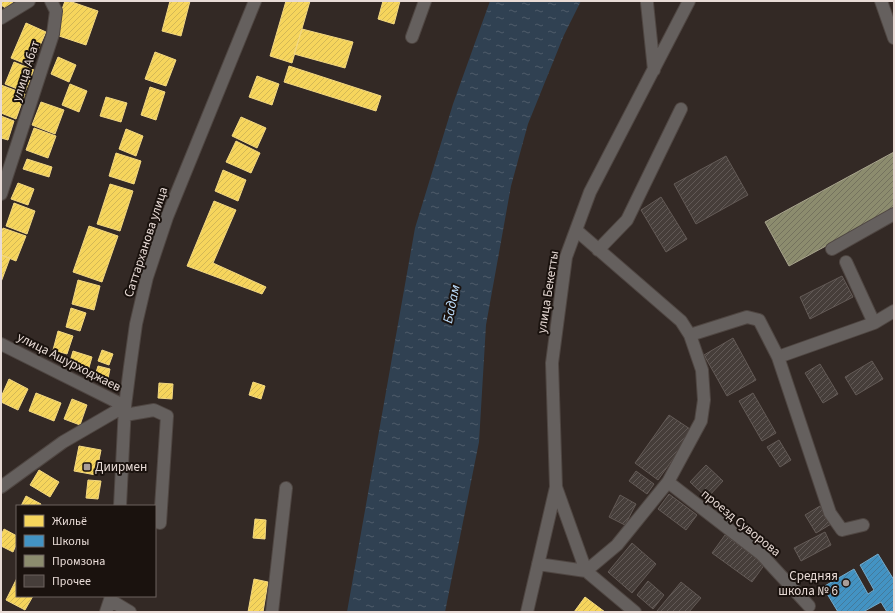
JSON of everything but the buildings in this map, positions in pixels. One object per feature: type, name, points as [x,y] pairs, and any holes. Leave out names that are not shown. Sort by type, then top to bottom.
[{"type":"street","points":[[1,18],[29,1]]},
{"type":"street","name":"улица Абат","points":[[1,194],[53,34],[56,10],[52,1]]},
{"type":"street","name":"Саттарханова улица","points":[[120,505],[125,410],[130,367],[136,324],[147,277],[167,217],[255,1]]},
{"type":"street","points":[[412,37],[425,1]]},
{"type":"street","points":[[647,1],[654,70]]},
{"type":"street","name":"улица Бекетты","points":[[527,612],[556,487],[552,363],[566,257],[590,192],[689,1]]},
{"type":"street","points":[[881,1],[894,38]]},
{"type":"street","points":[[598,250],[627,220],[681,109]]},
{"type":"street","points":[[832,249],[894,214]]},
{"type":"street","points":[[538,564],[586,571],[618,545],[668,482],[701,421],[704,400],[702,370],[690,335],[681,321],[576,230]]},
{"type":"street","points":[[846,262],[874,323]]},
{"type":"street","points":[[778,357],[874,323],[894,311]]},
{"type":"street","points":[[690,335],[747,317],[759,320],[778,357],[830,513],[842,530],[863,526]]},
{"type":"street","name":"улица Ашурходжаев","points":[[1,344],[125,410]]},
{"type":"street","points":[[2,485],[63,442],[125,410],[154,410],[166,416],[160,523]]},
{"type":"street","name":"проезд Суворова","points":[[668,482],[761,554],[809,606]]},
{"type":"street","points":[[556,487],[586,571],[635,612]]},
{"type":"street","points":[[272,612],[286,488]]},
{"type":"street","points":[[106,612],[111,598],[130,612]]},
{"type":"water","name":"Бадам","points":[[490,1],[581,1],[564,35],[528,124],[511,186],[486,325],[479,442],[445,612],[347,612],[415,228],[453,104]]},
{"type":"place","name":"Диирмен","points":[[87,467]]},
{"type":"place","name":"Средняя школа № 6","points":[[846,583]]}]
